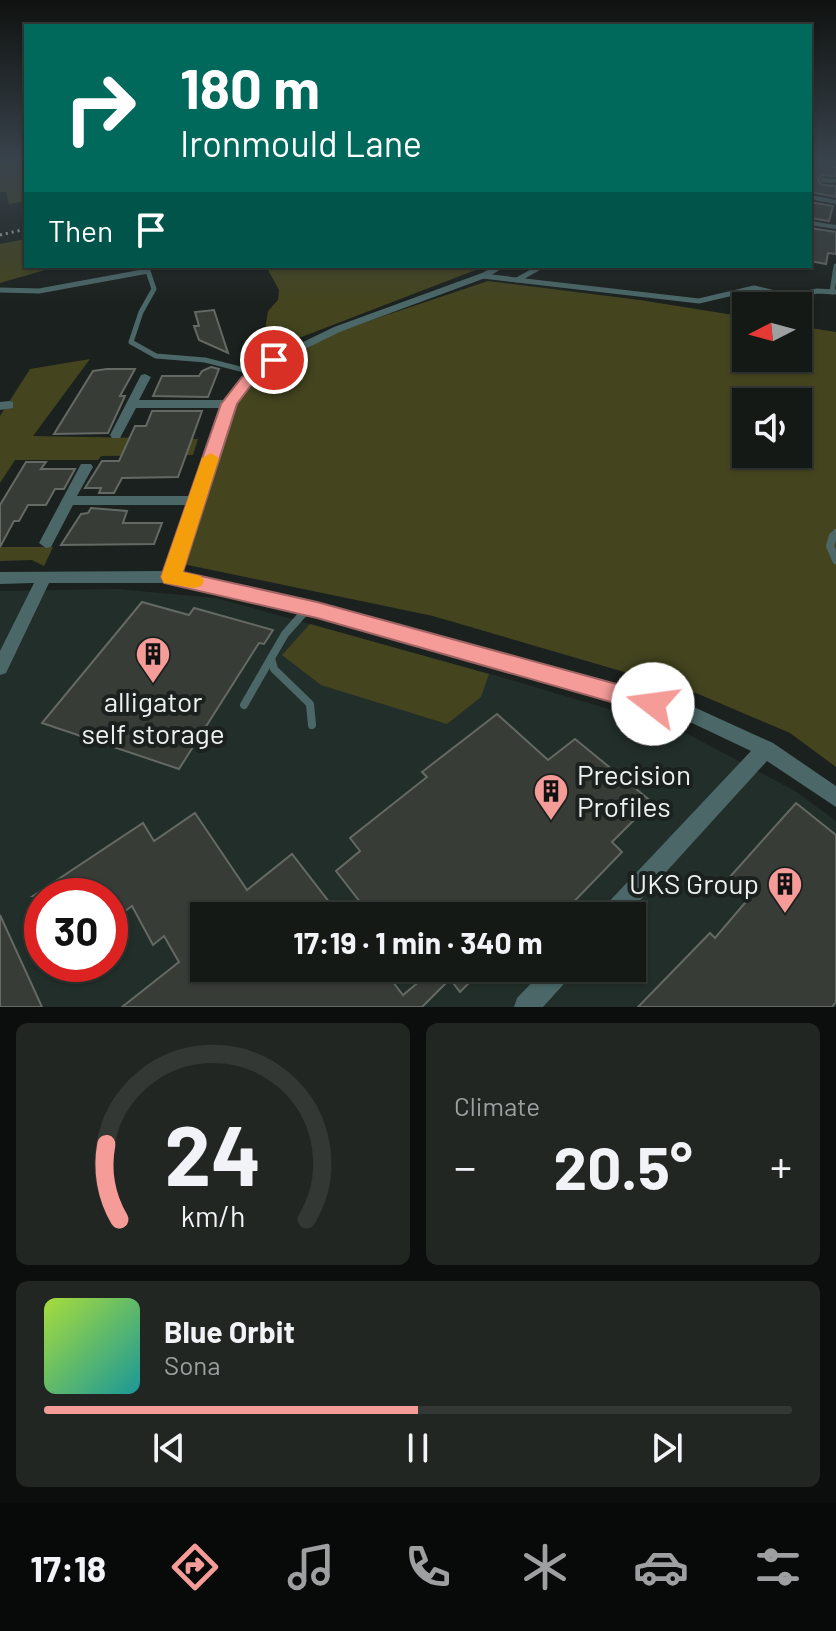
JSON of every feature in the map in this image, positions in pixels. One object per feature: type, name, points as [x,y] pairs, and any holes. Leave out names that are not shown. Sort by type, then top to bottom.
[{"type":"street","points":[[171,577],[229,404],[256,373],[270,362],[338,329],[498,268]]},
{"type":"street","points":[[116,435],[145,377]]},
{"type":"street","points":[[132,404],[229,404]]},
{"type":"street","points":[[46,543],[86,467]]},
{"type":"street","points":[[69,501],[197,500]]},
{"type":"street","points":[[0,578],[171,577],[210,584],[654,697],[766,749],[836,798]]},
{"type":"street","points":[[0,668],[44,578]]},
{"type":"street","points":[[624,902],[766,749]]},
{"type":"street","points":[[526,1007],[550,982]]},
{"type":"lane","points":[[812,223],[836,227]]},
{"type":"lane","points":[[483,276],[699,301],[754,288],[791,297],[817,291],[834,292],[836,266]]},
{"type":"lane","points":[[0,290],[39,291],[148,268]]},
{"type":"lane","points":[[517,280],[538,268]]},
{"type":"lane","points":[[145,270],[153,280],[154,289],[141,312],[131,342],[134,345],[158,356],[214,361],[256,373]]},
{"type":"lane","points":[[836,532],[829,546],[836,560]]},
{"type":"lane","points":[[244,705],[285,634],[308,608]]},
{"type":"lane","points":[[271,658],[274,669],[295,686],[310,704],[312,725]]},
{"type":"shaded area","points":[[24,239],[24,268],[52,268],[0,283],[0,244]]},
{"type":"shaded area","points":[[267,268],[481,268],[273,348],[264,336],[268,311],[278,300],[279,290]]},
{"type":"shaded area","points":[[488,281],[732,315],[732,372],[812,372],[812,328],[836,332],[836,767],[790,733],[696,693],[433,616],[183,564],[234,404],[260,374],[275,363],[342,330]]},
{"type":"shaded area","points":[[90,359],[33,436],[198,439],[193,455],[15,460],[0,483],[0,416],[30,369]]},
{"type":"shaded area","points":[[0,547],[53,547],[44,566],[32,560],[0,561]]},
{"type":"shaded area","points":[[117,589],[216,598],[682,731],[795,791],[836,821],[836,1007],[0,1007],[0,591]]},
{"type":"shaded area","points":[[310,624],[489,674],[481,697],[447,724],[321,685],[282,655]]},
{"type":"building","points":[[812,208],[832,208],[829,221],[812,218]]},
{"type":"building","points":[[812,228],[836,232],[836,254],[828,253],[826,264],[812,261]]},
{"type":"building","points":[[214,310],[228,353],[199,340],[194,326],[199,326],[195,312]]},
{"type":"building","points":[[211,367],[219,369],[208,397],[153,396],[162,376],[199,376]]},
{"type":"building","points":[[135,369],[120,396],[125,396],[108,433],[54,434],[93,371]]},
{"type":"building","points":[[152,411],[202,411],[178,477],[122,478],[114,493],[99,493],[101,488],[85,488],[102,461],[119,461],[135,426],[146,426]]},
{"type":"building","points":[[26,462],[46,462],[41,469],[75,469],[64,489],[55,489],[46,505],[28,505],[19,521],[14,521],[0,547],[0,505]]},
{"type":"building","points":[[91,508],[127,511],[123,523],[162,523],[154,544],[61,545],[81,514],[88,513]]},
{"type":"building","name":"alligator self storage","points":[[142,602],[189,615],[194,608],[273,630],[264,644],[259,643],[179,769],[42,723]]},
{"type":"building","name":"Precision Profiles","points":[[497,714],[548,760],[575,739],[652,802],[612,842],[622,852],[574,902],[360,902],[336,871],[360,851],[350,838],[427,777],[422,772]]},
{"type":"building","name":"UKS Group","points":[[796,803],[836,835],[836,1002],[832,1007],[638,1007],[710,933],[715,938],[750,897],[729,878]]},
{"type":"building","points":[[195,813],[247,890],[292,854],[329,902],[190,902],[190,982],[393,982],[403,995],[419,982],[447,982],[422,1007],[122,1007],[179,962],[164,936],[153,945],[132,906],[128,909],[128,878],[60,878],[143,823],[154,841]]},
{"type":"building","points":[[0,915],[24,968],[24,982],[31,982],[42,1007],[0,1007]]},
{"type":"building","points":[[452,982],[470,982],[460,992]]},
{"type":"railway","points":[[0,235],[24,229]]},
{"type":"slow traffic","points":[[194,581],[171,577],[211,458]]},
{"type":"place","name":"alligator self storage","points":[[153,685]]},
{"type":"place","name":"Precision Profiles","points":[[551,822]]},
{"type":"place","name":"UKS Group","points":[[785,915]]},
{"type":"route","points":[[274,360],[247,380],[229,404],[171,577],[317,610],[653,704]]}]
